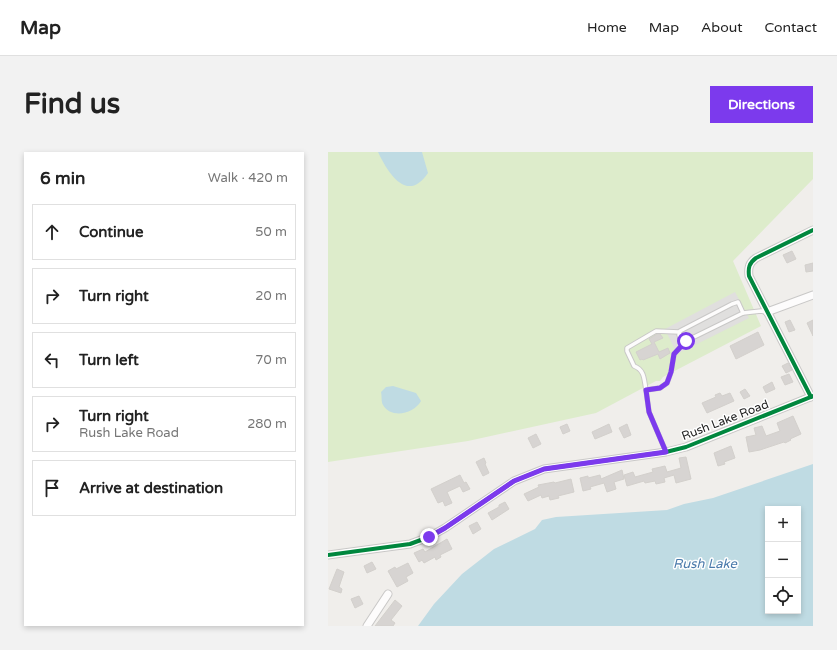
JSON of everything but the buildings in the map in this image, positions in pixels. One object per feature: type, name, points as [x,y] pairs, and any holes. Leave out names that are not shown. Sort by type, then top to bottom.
[{"type":"street","points":[[812,396],[749,276],[748,270],[751,262],[813,230]]},
{"type":"street","points":[[768,312],[813,295]]},
{"type":"street","name":"Rush Lake Road","points":[[328,555],[410,544],[429,537],[445,528],[514,481],[544,469],[666,452],[686,447],[812,396]]},
{"type":"street","points":[[367,626],[388,594]]},
{"type":"lane","points":[[666,452],[649,412],[642,372],[640,368],[634,366],[627,348],[656,330],[679,332],[736,302],[738,302],[743,313]]},
{"type":"lane","points":[[646,390],[660,388],[667,383],[671,372],[674,354],[683,344],[743,313],[761,310],[768,312]]},
{"type":"lane","points":[[679,332],[683,344]]},
{"type":"green space","points":[[328,152],[813,152],[813,179],[733,261],[761,326],[663,377],[660,381],[656,381],[596,413],[468,441],[328,462]]},
{"type":"shaded area","points":[[735,292],[749,318],[677,354],[665,329]]},
{"type":"water","points":[[378,152],[422,152],[428,173],[420,182],[413,186],[406,186],[393,176]]},
{"type":"water","points":[[393,386],[416,393],[421,401],[408,412],[391,412],[383,405],[381,392],[386,387]]},
{"type":"water","name":"Rush Lake","points":[[813,464],[813,626],[418,626],[434,604],[462,574],[494,549],[535,529],[542,520],[556,517],[667,510],[684,504],[713,498]]},
{"type":"cycle path","points":[[811,397],[749,276],[749,271],[750,264],[756,258],[813,230]]},
{"type":"cycle path","points":[[328,555],[410,544],[429,537],[445,528],[514,481],[544,469],[666,452],[686,447],[813,396]]},
{"type":"route","points":[[429,537],[445,528],[514,481],[544,469],[666,452],[649,412],[646,390],[660,388],[667,383],[671,372],[674,354],[686,341]]}]
